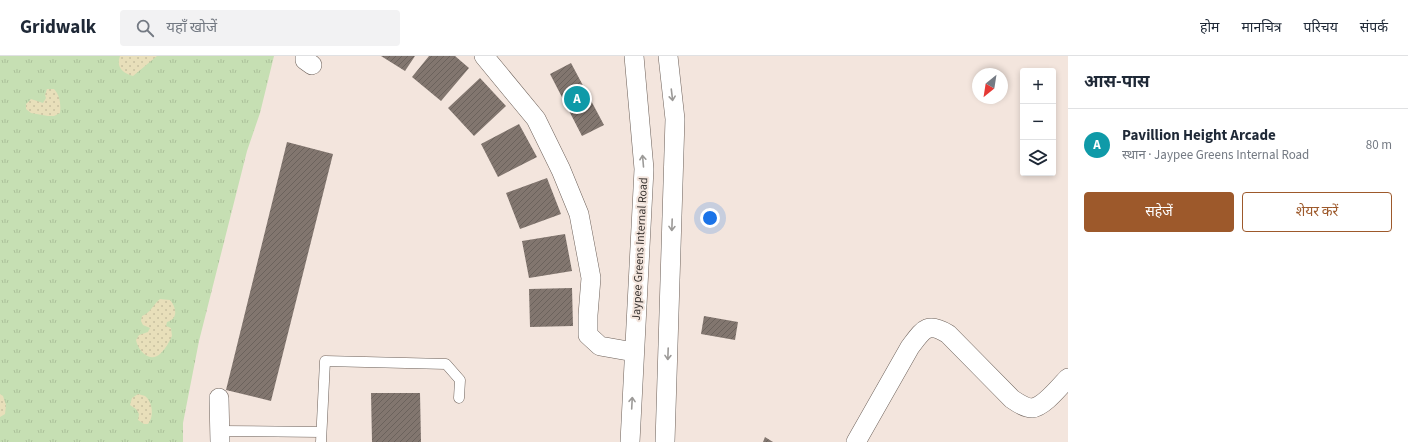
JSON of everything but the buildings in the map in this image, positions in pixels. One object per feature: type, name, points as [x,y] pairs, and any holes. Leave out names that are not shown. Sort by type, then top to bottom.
[{"type":"street","points":[[484,56],[536,119],[561,170],[576,207],[591,278],[588,335],[600,346],[634,352]]},
{"type":"street","name":"Jaypee Greens Internal Road","points":[[630,442],[644,169],[634,56]]},
{"type":"street","points":[[665,442],[675,119],[668,56]]},
{"type":"street","points":[[856,442],[910,347],[919,334],[928,327],[938,328],[948,334],[1012,399],[1023,406],[1032,408],[1041,405],[1068,378]]},
{"type":"street","points":[[219,398],[220,436]]},
{"type":"lane","points":[[321,442],[325,361],[446,364],[460,380],[458,398]]},
{"type":"lane","points":[[220,436],[321,432]]},
{"type":"green space","points":[[0,56],[274,56],[260,113],[247,151],[199,341],[183,423],[183,442],[0,442]]},
{"type":"sand","points":[[120,56],[157,56],[133,76],[123,71],[119,66]]},
{"type":"sand","points":[[47,89],[54,89],[58,94],[60,113],[54,116],[48,116],[31,113],[26,109],[26,104],[31,99],[43,103],[46,98],[45,95]]},
{"type":"sand","points":[[160,299],[170,300],[175,309],[175,315],[167,322],[166,326],[171,328],[172,336],[161,353],[157,356],[149,357],[142,352],[136,340],[139,335],[148,332],[150,328],[143,325],[141,321],[142,316],[145,315]]},
{"type":"sand","points":[[0,394],[3,396],[6,405],[5,414],[0,417]]},
{"type":"sand","points":[[138,394],[145,396],[150,402],[152,414],[148,424],[144,424],[138,420],[139,414],[136,409],[130,405],[132,398]]},
{"type":"place","name":"Pavillion Height Arcade","points":[[577,99]]}]
